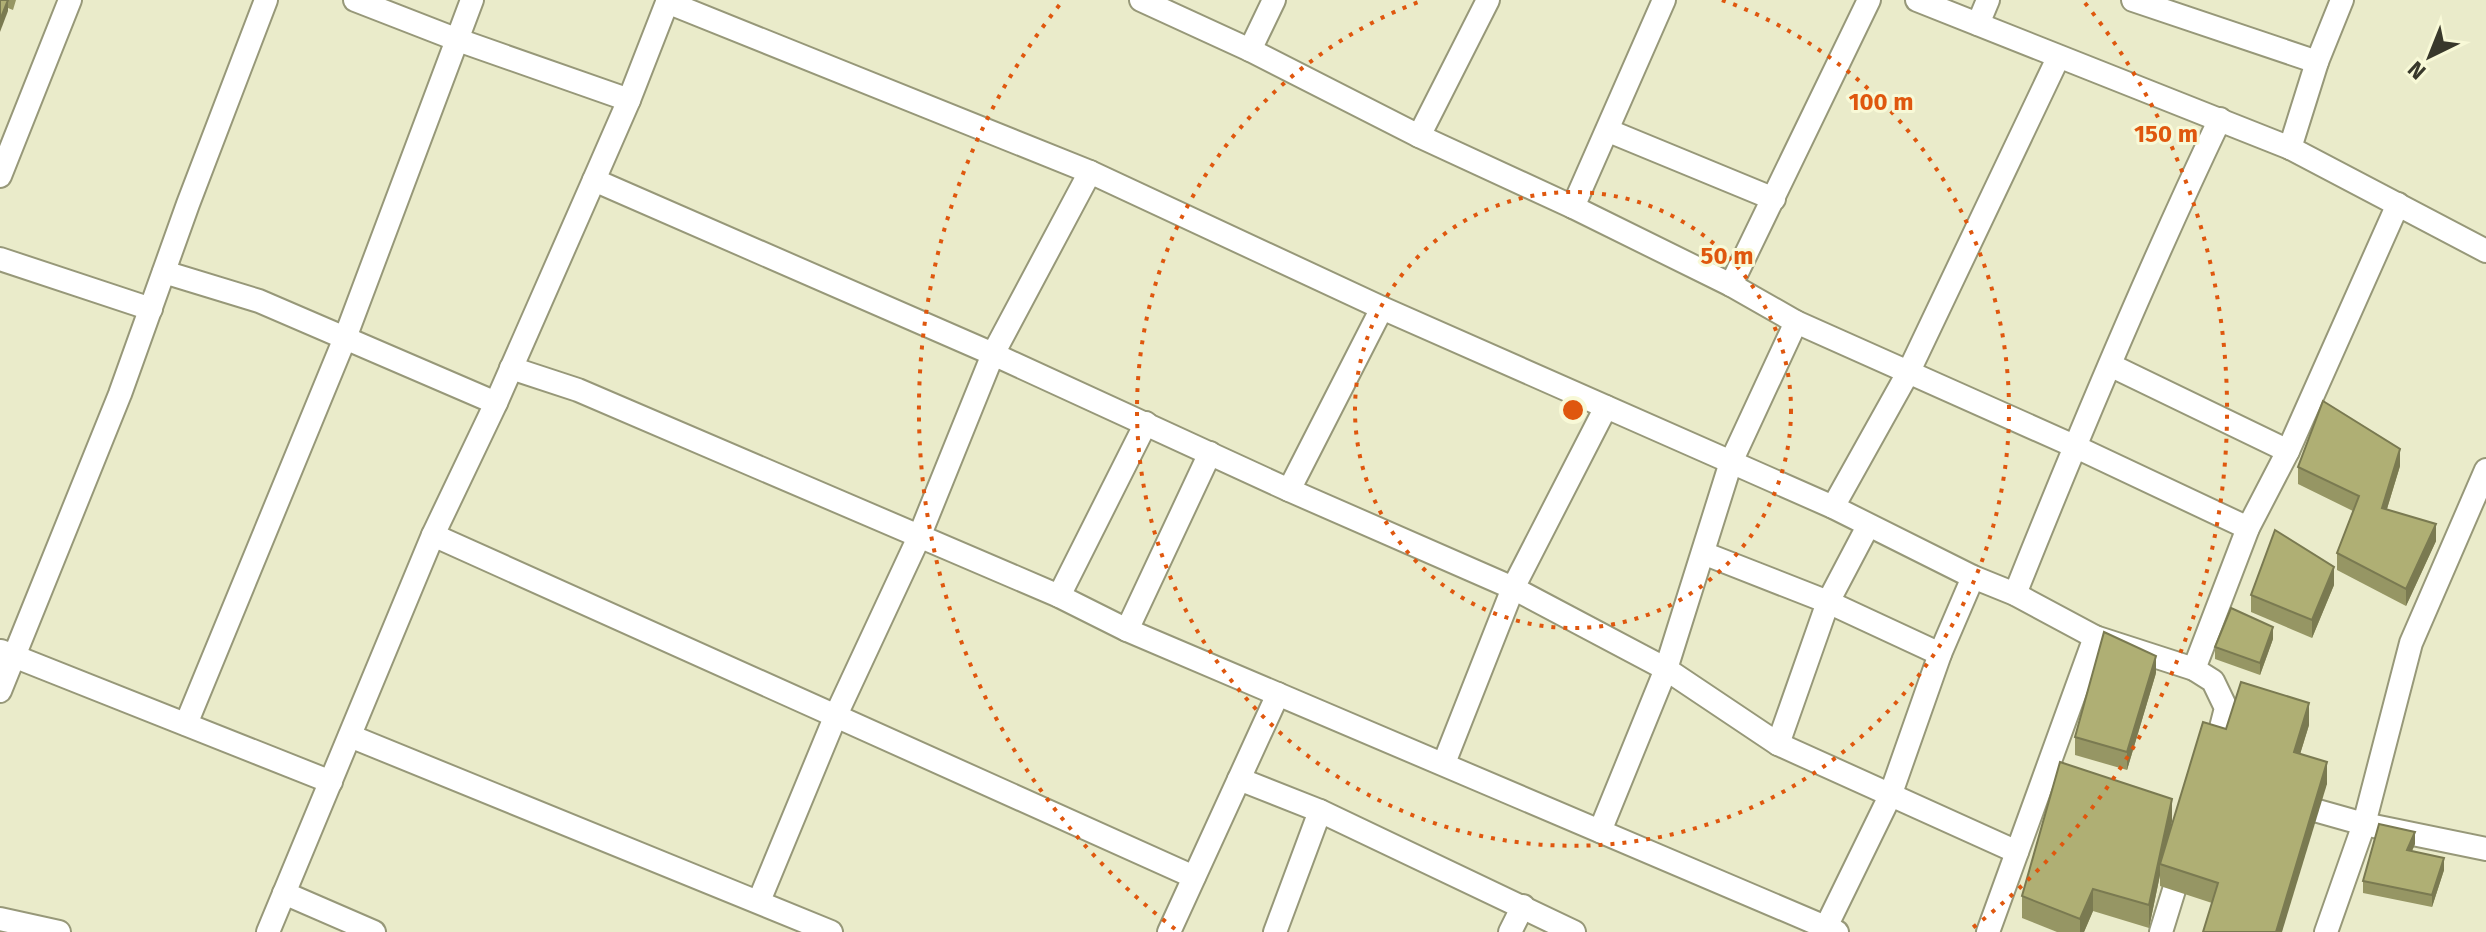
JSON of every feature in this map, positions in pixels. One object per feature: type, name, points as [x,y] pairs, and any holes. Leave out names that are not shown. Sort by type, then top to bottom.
[{"type":"street","points":[[0,176],[70,0]]},
{"type":"street","points":[[0,691],[6,652],[120,394],[266,0]]},
{"type":"street","points":[[355,0],[629,100]]},
{"type":"street","points":[[186,724],[345,338],[472,0]]},
{"type":"street","points":[[1141,0],[1250,50],[1419,136],[1573,207],[1731,285],[1796,322],[2074,446],[2248,528]]},
{"type":"street","points":[[1250,50],[1274,0]]},
{"type":"street","points":[[1419,136],[1488,0]]},
{"type":"street","points":[[1573,207],[1664,0]]},
{"type":"street","points":[[1731,285],[1869,0]]},
{"type":"street","points":[[1917,0],[2290,148],[2486,251]]},
{"type":"street","points":[[1978,24],[1988,0]]},
{"type":"street","points":[[2133,0],[2317,62]]},
{"type":"street","points":[[2290,148],[2317,62],[2342,0]]},
{"type":"street","points":[[268,932],[433,535],[496,403],[594,180],[667,1],[1090,172],[1382,308],[1833,507],[1973,577],[2015,594],[2095,637],[2194,669],[2213,681],[2226,708],[2207,781]]},
{"type":"street","points":[[1833,507],[1909,371],[2058,58]]},
{"type":"street","points":[[2015,594],[2074,446],[2177,209],[2220,119]]},
{"type":"street","points":[[1609,131],[1774,199]]},
{"type":"street","points":[[759,901],[836,715],[919,537],[993,354],[1090,172]]},
{"type":"street","points":[[594,180],[993,354],[1289,490],[1513,588],[1666,669],[1778,744],[2017,852]]},
{"type":"street","points":[[2194,669],[2248,528],[2288,451],[2398,204]]},
{"type":"street","points":[[0,259],[151,309]]},
{"type":"street","points":[[164,272],[259,301],[496,403]]},
{"type":"street","points":[[1289,490],[1382,308]]},
{"type":"street","points":[[1600,831],[1666,669],[1731,462],[1796,322]]},
{"type":"street","points":[[2110,365],[2288,451]]},
{"type":"street","points":[[511,368],[578,390],[1059,596],[1127,630],[1832,929],[1890,796],[1940,654],[1973,577]]},
{"type":"street","points":[[1444,763],[1513,588],[1606,407]]},
{"type":"street","points":[[1059,596],[1146,423]]},
{"type":"street","points":[[1127,630],[1210,453]]},
{"type":"street","points":[[2326,932],[2364,824],[2411,643],[2486,470]]},
{"type":"street","points":[[1778,744],[1828,602],[1868,526]]},
{"type":"street","points":[[433,535],[1194,877]]},
{"type":"street","points":[[1703,553],[1828,602],[1940,654]]},
{"type":"street","points":[[1988,932],[2017,852],[2054,773],[2095,637]]},
{"type":"street","points":[[6,652],[331,782]]},
{"type":"street","points":[[1177,930],[1194,877],[1278,694]]},
{"type":"street","points":[[350,736],[831,932]]},
{"type":"street","points":[[1239,779],[1320,811],[1574,932]]},
{"type":"street","points":[[2278,800],[2364,824],[2486,849]]},
{"type":"street","points":[[1275,932],[1320,811]]},
{"type":"street","points":[[2161,932],[2187,846]]},
{"type":"street","points":[[284,893],[374,932]]},
{"type":"street","points":[[1510,932],[1523,906]]},
{"type":"street","points":[[0,919],[59,932]]},
{"type":"building","points":[[0,0],[8,0],[0,20]]},
{"type":"building","points":[[2323,401],[2400,449],[2382,508],[2436,524],[2406,589],[2337,553],[2359,496],[2298,467]]},
{"type":"building","points":[[2275,530],[2334,567],[2312,620],[2251,595]]},
{"type":"building","points":[[2231,608],[2273,627],[2260,663],[2215,647]]},
{"type":"building","points":[[2104,632],[2156,656],[2127,752],[2075,737]]},
{"type":"building","points":[[2241,682],[2309,703],[2294,752],[2327,762],[2276,932],[2203,932],[2218,883],[2160,864],[2203,722],[2226,729]]},
{"type":"building","points":[[2060,762],[2172,799],[2149,905],[2093,889],[2080,919],[2022,896]]},
{"type":"building","points":[[2379,824],[2415,832],[2407,850],[2444,858],[2432,895],[2363,881]]}]
